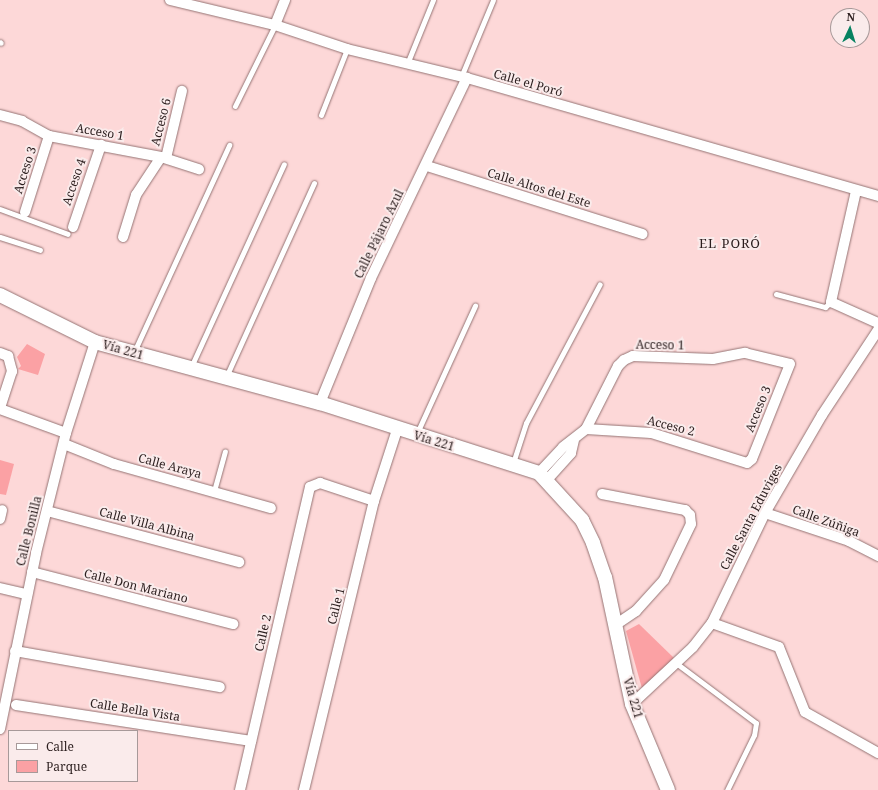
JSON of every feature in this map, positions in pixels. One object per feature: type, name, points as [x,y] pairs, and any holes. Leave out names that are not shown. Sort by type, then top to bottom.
[{"type":"main road","name":"Vía 221","points":[[0,295],[95,342],[190,369],[320,403],[415,436],[512,464],[543,476],[582,520],[605,577],[632,704],[668,790]]},
{"type":"street","name":"Calle el Poró","points":[[170,0],[204,3],[347,49],[464,78],[856,191],[878,196]]},
{"type":"street","points":[[275,25],[285,0]]},
{"type":"street","name":"Calle Pájaro Azul","points":[[320,403],[371,278],[427,166],[464,78]]},
{"type":"street","name":"Acceso 6","points":[[123,237],[136,196],[163,157],[182,91]]},
{"type":"street","name":"Acceso 1","points":[[0,114],[22,121],[49,136],[163,157],[199,169]]},
{"type":"street","name":"Acceso 3","points":[[25,212],[49,136]]},
{"type":"street","name":"Acceso 4","points":[[70,230],[101,145]]},
{"type":"street","name":"Calle Altos del Este","points":[[427,166],[643,234]]},
{"type":"street","points":[[856,191],[831,302],[878,323]]},
{"type":"street","name":"Calle Santa Eduviges","points":[[632,704],[676,663],[712,623],[766,512],[822,415],[878,330]]},
{"type":"street","name":"Calle Bonilla","points":[[0,729],[27,594],[66,433],[95,342]]},
{"type":"street","points":[[0,353],[8,356],[12,371],[0,409],[66,433]]},
{"type":"street","name":"Acceso 1","points":[[543,476],[586,428],[618,366],[633,356],[713,359],[745,353],[790,364]]},
{"type":"street","name":"Acceso 3","points":[[747,463],[752,459],[790,364]]},
{"type":"street","name":"Acceso 2","points":[[586,428],[651,433],[747,463]]},
{"type":"street","name":"Calle 1","points":[[304,790],[374,501],[397,430]]},
{"type":"street","name":"Calle Araya","points":[[64,444],[114,464],[271,508]]},
{"type":"street","name":"Calle 2","points":[[240,790],[250,741],[314,484],[374,501]]},
{"type":"street","points":[[602,494],[685,510],[691,519],[664,580],[636,611],[615,625]]},
{"type":"street","name":"Calle Villa Albina","points":[[47,511],[239,562]]},
{"type":"street","name":"Calle Zúñiga","points":[[766,512],[849,541],[878,556]]},
{"type":"street","name":"Calle Don Mariano","points":[[32,572],[233,624]]},
{"type":"street","points":[[0,588],[27,594]]},
{"type":"street","points":[[712,623],[779,647],[805,712],[878,754]]},
{"type":"street","points":[[16,651],[220,687]]},
{"type":"street","name":"Calle Bella Vista","points":[[16,705],[250,741]]},
{"type":"lane","points":[[407,64],[432,0]]},
{"type":"lane","points":[[464,78],[493,0]]},
{"type":"lane","points":[[235,106],[275,25]]},
{"type":"lane","points":[[321,115],[347,49]]},
{"type":"lane","points":[[133,353],[228,145]]},
{"type":"lane","points":[[190,369],[284,164]]},
{"type":"lane","points":[[225,378],[314,183]]},
{"type":"lane","points":[[0,209],[70,230]]},
{"type":"lane","points":[[0,237],[40,250]]},
{"type":"lane","points":[[512,464],[526,423],[600,284]]},
{"type":"lane","points":[[776,294],[825,307],[831,302]]},
{"type":"lane","points":[[415,436],[475,306]]},
{"type":"lane","points":[[214,491],[225,451]]},
{"type":"lane","points":[[676,663],[756,723],[754,735],[727,790]]},
{"type":"green space","points":[[27,344],[45,354],[38,375],[18,369],[21,366],[17,357]]},
{"type":"green space","points":[[0,460],[14,464],[6,495],[0,494]]},
{"type":"green space","points":[[639,624],[675,659],[643,692],[626,631]]},
{"type":"district","name":"EL PORÓ","points":[[730,243]]}]
